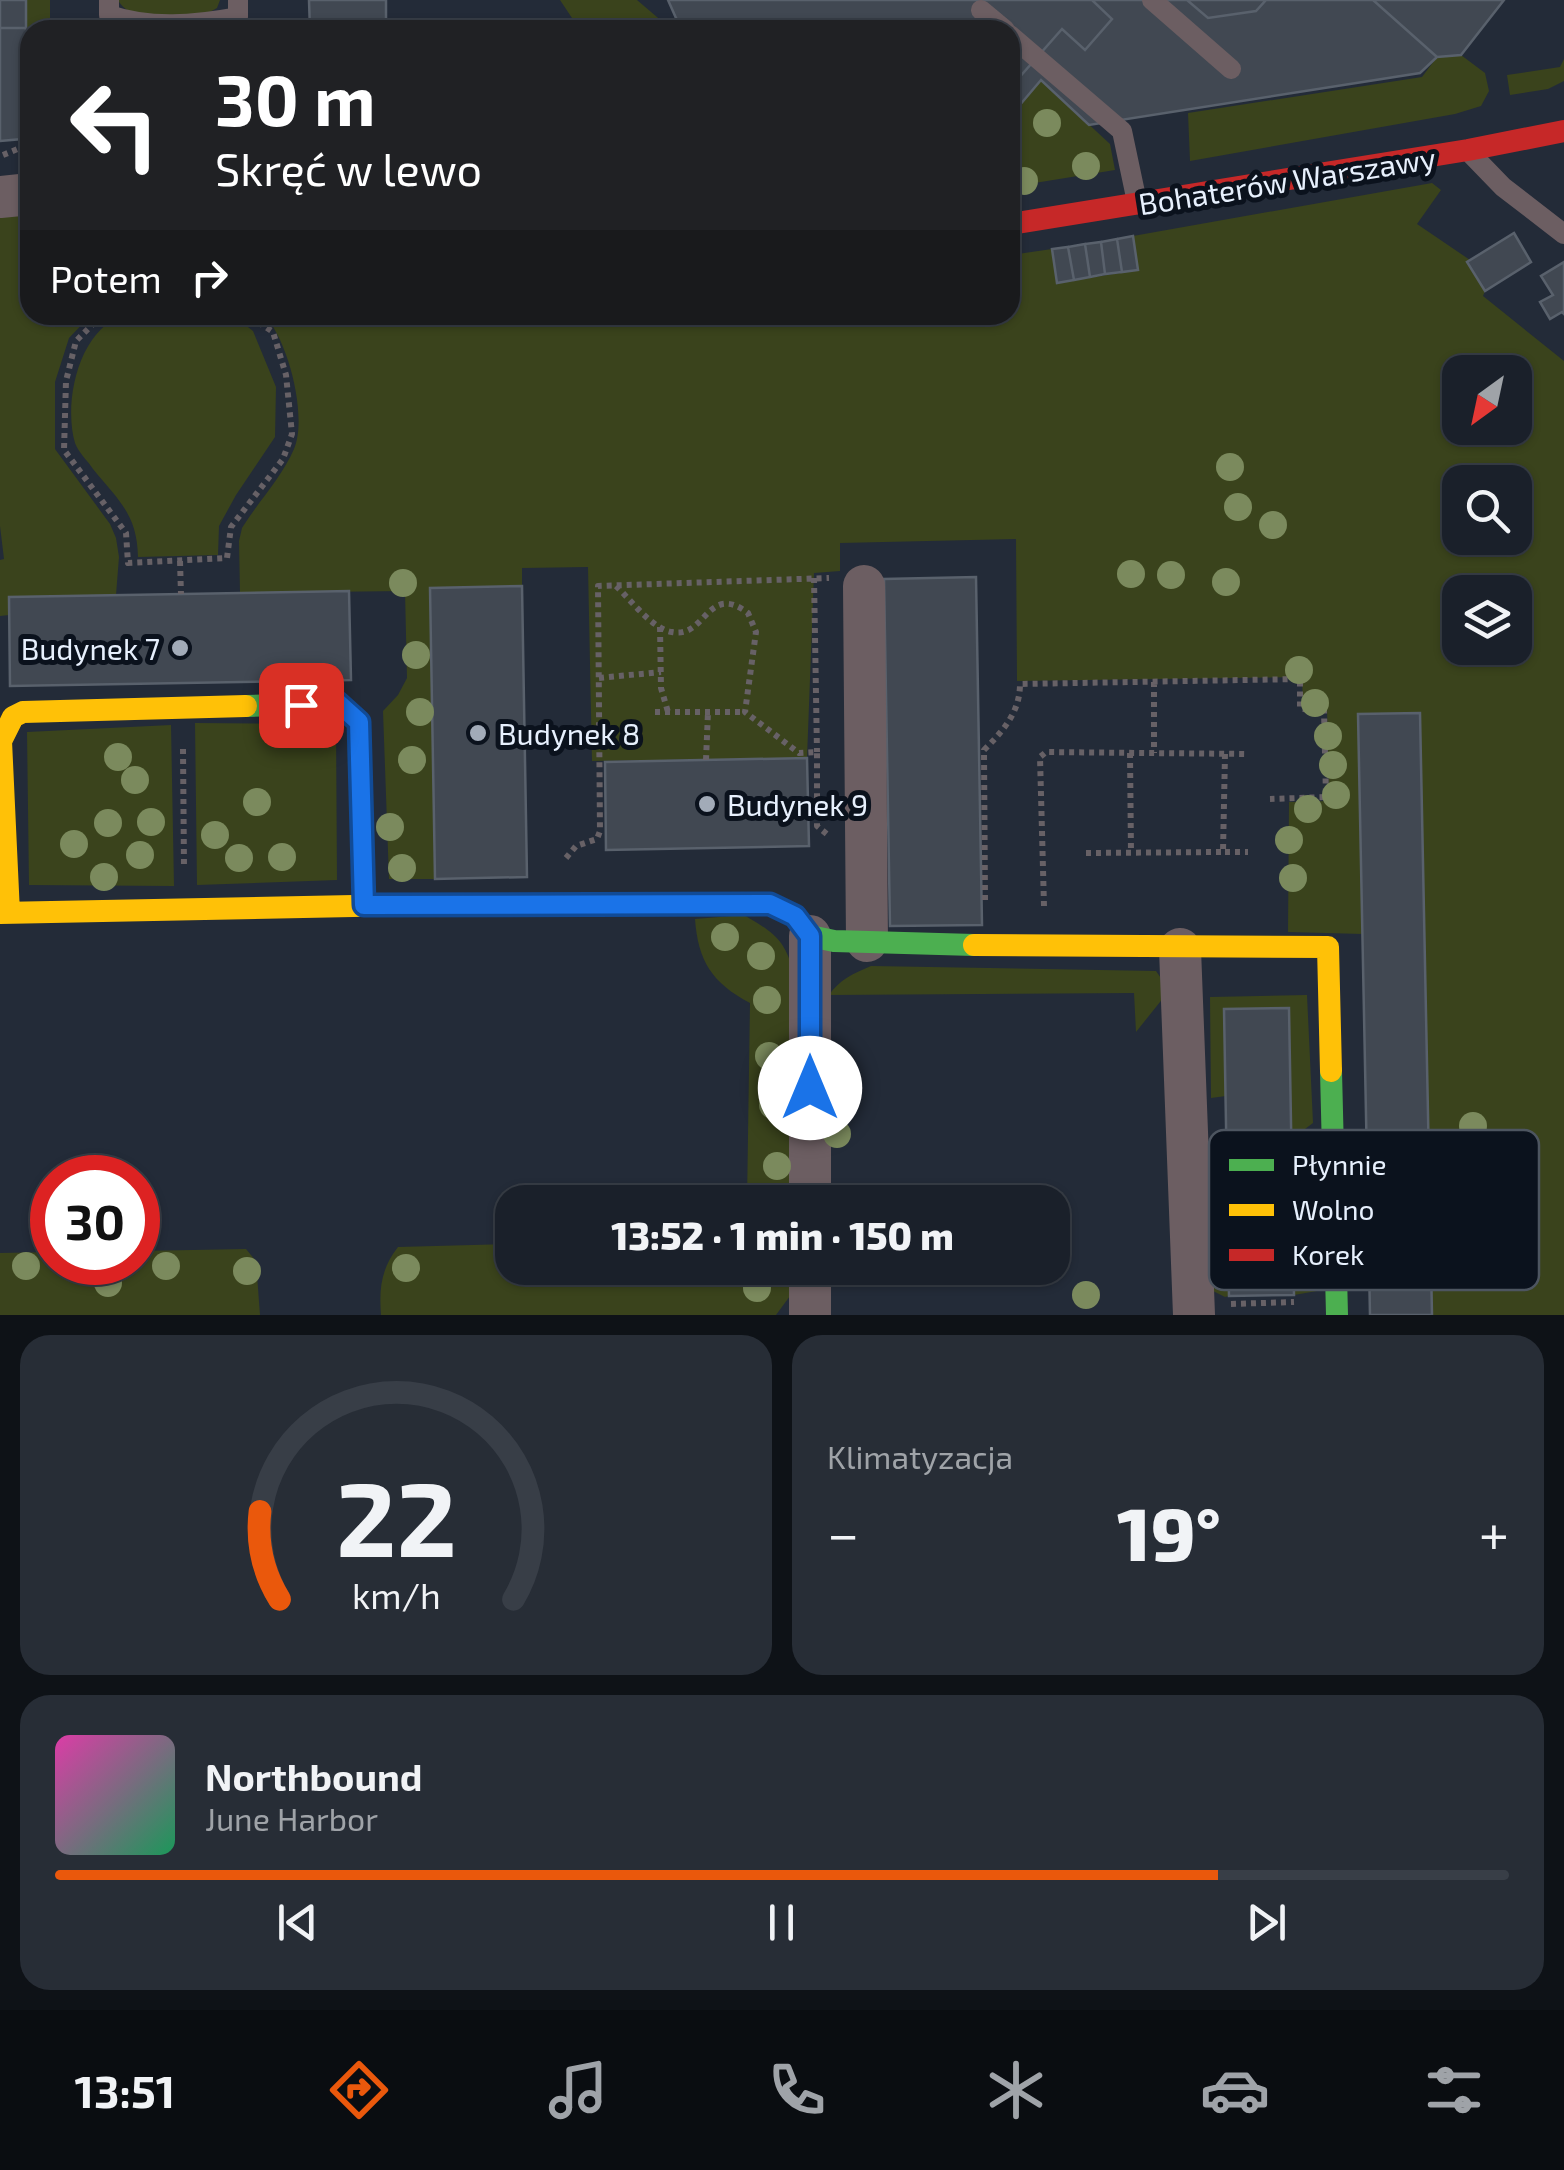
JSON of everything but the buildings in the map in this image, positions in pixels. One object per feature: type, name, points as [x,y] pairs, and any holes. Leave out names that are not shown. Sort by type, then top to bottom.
[{"type":"street","name":"Bohaterów Warszawy","points":[[1020,223],[1564,131]]},
{"type":"street","points":[[864,586],[867,940]]},
{"type":"street","points":[[364,905],[359,722],[338,703],[22,712],[13,717],[1,741],[4,913],[364,905],[770,904],[795,916],[810,936],[810,1185]]},
{"type":"street","points":[[810,936],[834,942],[1029,947],[1328,947],[1332,1130]]},
{"type":"street","points":[[1180,948],[1194,1315]]},
{"type":"street","points":[[810,1285],[810,1315]]},
{"type":"street","points":[[1336,1290],[1337,1315]]},
{"type":"lane","points":[[108,0],[109,15],[121,20]]},
{"type":"lane","points":[[212,20],[238,17],[238,0]]},
{"type":"lane","points":[[1152,0],[1232,69]]},
{"type":"lane","points":[[981,10],[993,20]]},
{"type":"lane","points":[[1020,43],[1122,131],[1138,204]]},
{"type":"lane","points":[[1468,150],[1503,187],[1564,234]]},
{"type":"path","points":[[92,325],[76,341],[66,382],[64,450],[126,534],[128,563],[227,558],[231,527],[283,459],[292,434],[286,375],[273,332],[263,325]]},
{"type":"path","points":[[180,560],[181,594]]},
{"type":"path","points":[[655,712],[746,712],[800,753],[814,752],[814,578]]},
{"type":"path","points":[[562,864],[576,846],[597,839],[600,831],[598,586],[829,578],[864,586]]},
{"type":"path","points":[[616,586],[660,627],[672,632],[682,632],[719,604],[730,603],[748,613],[756,632],[746,712]]},
{"type":"path","points":[[660,627],[660,688],[668,712]]},
{"type":"path","points":[[599,678],[661,672]]},
{"type":"path","points":[[985,914],[984,750],[1004,731],[1020,699],[1020,684],[1300,679],[1300,709],[1324,710],[1326,797],[1270,799]]},
{"type":"path","points":[[1154,682],[1154,753]]},
{"type":"path","points":[[182,708],[185,909]]},
{"type":"path","points":[[706,760],[708,712]]},
{"type":"path","points":[[1044,919],[1040,757],[1046,752],[1247,754]]},
{"type":"path","points":[[1130,753],[1131,853]]},
{"type":"path","points":[[1223,852],[1225,754]]},
{"type":"path","points":[[1086,853],[1248,852]]},
{"type":"green space","points":[[0,0],[50,0],[50,20],[20,20],[20,134],[0,135]]},
{"type":"green space","points":[[118,0],[220,0],[217,8],[208,13],[158,17],[134,14]]},
{"type":"green space","points":[[560,0],[637,0],[660,20],[573,20]]},
{"type":"green space","points":[[1461,55],[1485,73],[1489,91],[1481,106],[1455,114],[1190,161],[1188,113],[1422,77],[1437,57]]},
{"type":"green space","points":[[1564,59],[1564,81],[1548,89],[1510,95],[1507,75],[1560,67]]},
{"type":"green space","points":[[1041,80],[1110,144],[1115,170],[1020,185],[1020,103]]},
{"type":"green space","points":[[1432,183],[1441,190],[1417,224],[1470,260],[1467,263],[1485,291],[1483,296],[1564,361],[1564,1315],[1432,1315],[1431,1290],[1539,1290],[1539,1130],[1428,1130],[1419,713],[1358,714],[1363,934],[1288,932],[1289,802],[1329,801],[1327,707],[1303,707],[1302,677],[1017,681],[1016,539],[840,543],[840,571],[814,573],[807,758],[592,761],[588,567],[522,568],[522,586],[430,588],[435,879],[389,879],[383,711],[407,678],[405,591],[240,593],[242,528],[283,470],[298,435],[293,379],[272,325],[1020,325],[1020,254],[1052,249],[1058,283],[1138,270],[1133,236]]},
{"type":"green space","points":[[0,216],[20,216],[20,325],[81,325],[69,338],[55,382],[55,449],[116,538],[116,595],[9,597],[9,615],[0,616],[0,560],[4,559],[0,526]]},
{"type":"green space","points":[[106,325],[245,325],[253,331],[276,387],[275,437],[219,526],[218,555],[138,557],[134,530],[125,509],[75,443],[73,388],[96,335]]},
{"type":"green space","points":[[195,723],[336,724],[337,880],[197,885]]},
{"type":"green space","points":[[171,725],[174,886],[29,885],[27,732]]},
{"type":"green space","points":[[744,915],[777,938],[787,953],[794,974],[794,1185],[747,1185],[750,1003],[726,987],[709,969],[695,919]]},
{"type":"green space","points":[[871,966],[1156,971],[1163,981],[1164,997],[1136,1032],[1134,993],[829,995],[847,978]]},
{"type":"green space","points":[[1307,995],[1313,1123],[1305,1129],[1291,1130],[1289,1009],[1226,1096],[1211,1098],[1210,997]]},
{"type":"green space","points":[[495,1244],[495,1285],[792,1285],[790,1296],[776,1315],[381,1315],[382,1279],[398,1247]]},
{"type":"green space","points":[[246,1249],[256,1261],[260,1315],[0,1315],[0,1253],[30,1252],[30,1285],[160,1285],[160,1251]]},
{"type":"green space","points":[[1229,1290],[1229,1296],[1225,1297],[1213,1291]]},
{"type":"green space","points":[[1294,1290],[1317,1290],[1317,1291],[1294,1295]]},
{"type":"traffic: fast","points":[[246,706],[338,703],[359,722],[364,905]]},
{"type":"traffic: fast","points":[[403,905],[769,904],[795,916],[810,936],[834,941],[974,945]]},
{"type":"traffic: fast","points":[[1331,1071],[1332,1130]]},
{"type":"traffic: fast","points":[[1336,1290],[1337,1315]]},
{"type":"traffic: slow","points":[[9,913],[1,741],[13,717],[23,712],[246,706]]},
{"type":"traffic: slow","points":[[0,913],[403,905]]},
{"type":"traffic: slow","points":[[974,945],[1328,947],[1331,1071]]},
{"type":"traffic: jam","points":[[1020,222],[1564,131]]},
{"type":"place","name":"Budynek 7","points":[[180,648]]},
{"type":"place","name":"Budynek 8","points":[[478,733]]},
{"type":"place","name":"Budynek 9","points":[[707,804]]},
{"type":"route","points":[[301,705],[338,703],[359,722],[364,905],[770,904],[795,916],[810,936],[810,1088]]}]
